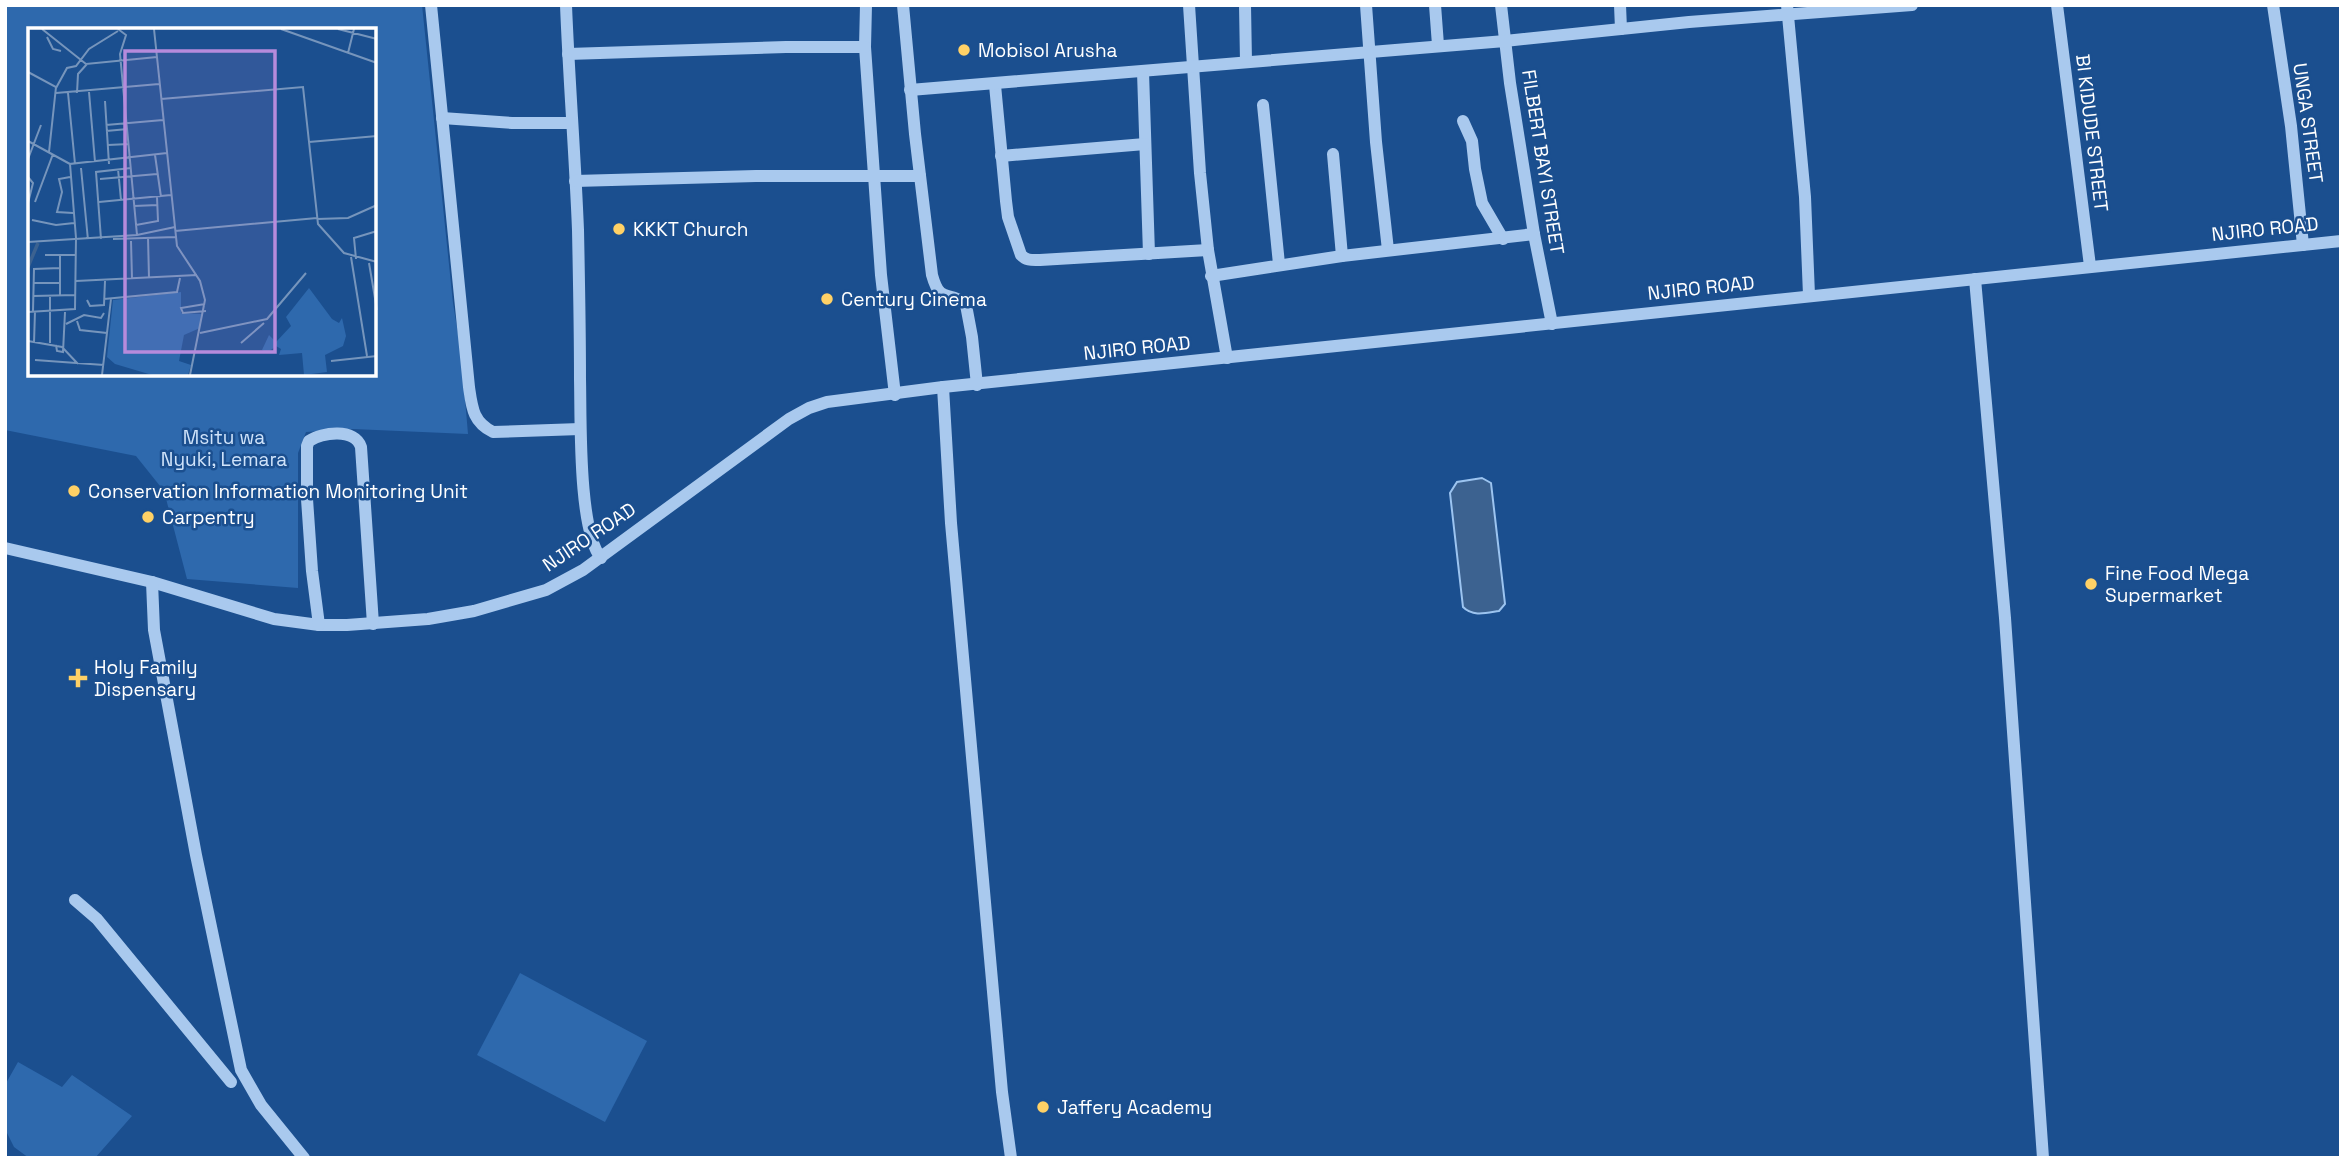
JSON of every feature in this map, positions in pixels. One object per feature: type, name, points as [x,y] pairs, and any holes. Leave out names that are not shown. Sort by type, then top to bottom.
[{"type":"street","points":[[430,5],[469,387],[476,417],[482,426],[493,432],[580,429]]},
{"type":"street","points":[[566,5],[575,181],[580,429],[585,502],[594,544],[601,558]]},
{"type":"street","points":[[866,5],[866,47],[881,275],[895,395]]},
{"type":"street","points":[[903,5],[910,90],[932,275],[941,295],[966,304],[977,385]]},
{"type":"street","points":[[1189,5],[1208,250],[1227,358]]},
{"type":"street","points":[[1245,5],[1246,62]]},
{"type":"street","points":[[1366,5],[1376,142],[1388,250]]},
{"type":"street","points":[[1435,5],[1438,45]]},
{"type":"street","name":"FILBERT BAYI STREET","points":[[1501,5],[1534,234],[1552,324]]},
{"type":"street","points":[[1620,5],[1621,29]]},
{"type":"street","points":[[1734,5],[1735,19]]},
{"type":"street","name":"BI KIDUDE STREET","points":[[2057,5],[2090,266]]},
{"type":"street","name":"UNGA STREET","points":[[2273,5],[2291,126],[2303,245]]},
{"type":"street","points":[[910,90],[1505,41],[1735,19],[1788,11],[1905,6]]},
{"type":"street","points":[[1788,11],[1805,197],[1809,295]]},
{"type":"street","points":[[568,54],[866,47]]},
{"type":"street","points":[[1143,72],[1149,254]]},
{"type":"street","points":[[995,85],[1008,217],[1021,255],[1028,260],[1208,250]]},
{"type":"street","points":[[1263,105],[1279,264]]},
{"type":"street","points":[[442,118],[572,123]]},
{"type":"street","points":[[1463,121],[1472,141],[1482,203],[1503,239]]},
{"type":"street","points":[[1001,156],[1145,144]]},
{"type":"street","points":[[1333,154],[1342,256]]},
{"type":"street","points":[[575,181],[757,176],[920,176]]},
{"type":"street","points":[[1211,276],[1279,264],[1534,234]]},
{"type":"street","name":"NJIRO ROAD","points":[[5,548],[152,582],[274,619],[319,625],[428,619],[509,603],[558,584],[601,558],[706,478],[802,412],[827,402],[943,387],[2341,241]]},
{"type":"street","points":[[1975,279],[2005,618],[2043,1158]]},
{"type":"street","points":[[943,387],[951,523],[1002,1092],[1011,1158]]},
{"type":"street","points":[[319,625],[311,559],[307,446],[314,438],[347,434],[356,438],[361,447],[373,624]]},
{"type":"street","points":[[152,582],[154,630],[196,856],[241,1070],[261,1105],[304,1158]]},
{"type":"street","points":[[75,900],[97,919],[231,1082]]},
{"type":"green space","name":"Msitu wa Nyuki, Lemara","points":[[5,5],[422,5],[468,434],[353,429],[306,432],[298,453],[298,588],[187,579],[164,491],[136,456],[5,430]]},
{"type":"green space","points":[[520,973],[647,1041],[605,1122],[477,1055]]},
{"type":"green space","points":[[18,1062],[62,1087],[72,1075],[132,1116],[95,1158],[29,1158],[14,1147],[5,1129],[5,1085]]},
{"type":"shaded area","points":[[1482,478],[1491,483],[1505,604],[1499,611],[1480,614],[1463,607],[1450,493],[1457,482]]},
{"type":"place","name":"Mobisol Arusha","points":[[964,50]]},
{"type":"place","name":"KKKT Church","points":[[619,229]]},
{"type":"place","name":"Century Cinema","points":[[827,299]]},
{"type":"place","name":"Conservation Information Monitoring Unit","points":[[74,491]]},
{"type":"place","name":"Carpentry","points":[[148,517]]},
{"type":"place","name":"Fine Food Mega Supermarket","points":[[2091,584]]},
{"type":"place","name":"Holy Family Dispensary","points":[[78,678]]},
{"type":"place","name":"Jaffery Academy","points":[[1043,1107]]}]
